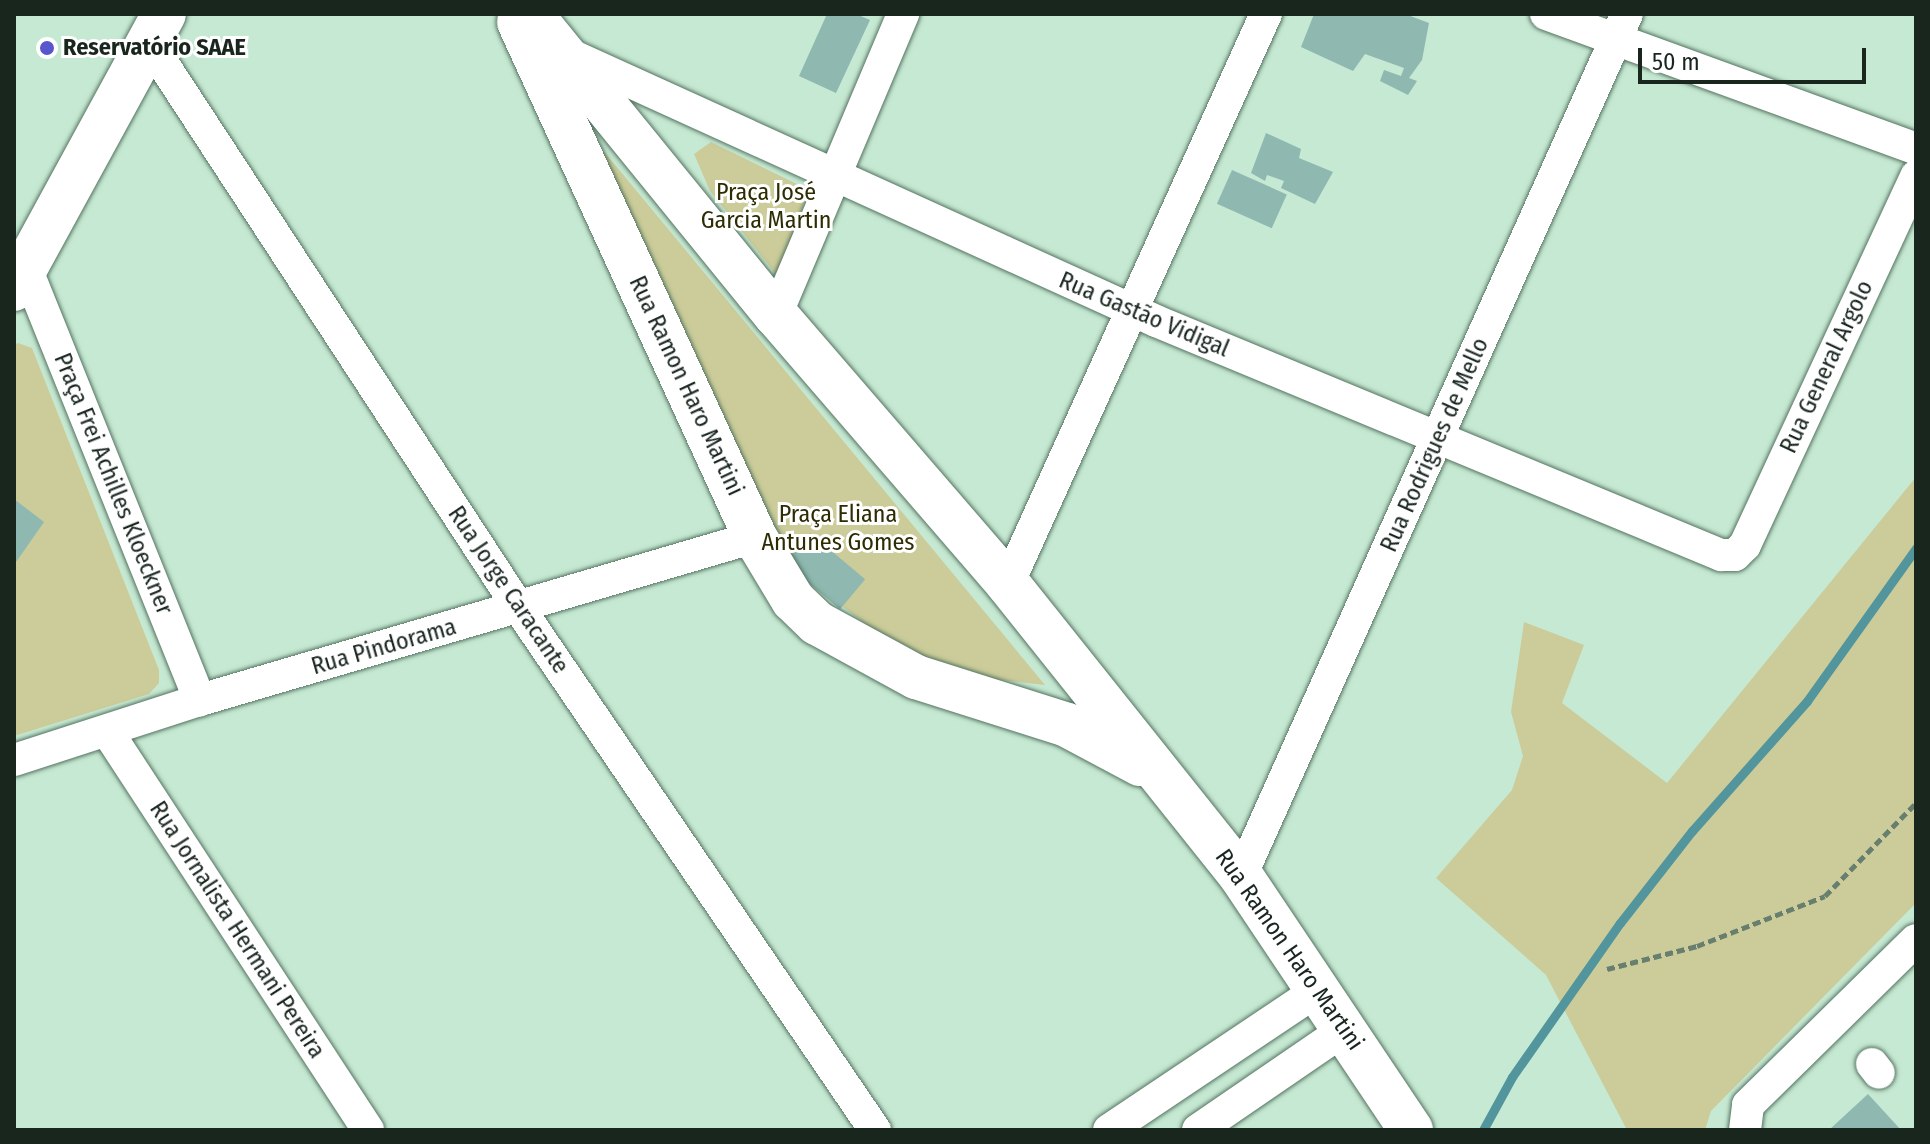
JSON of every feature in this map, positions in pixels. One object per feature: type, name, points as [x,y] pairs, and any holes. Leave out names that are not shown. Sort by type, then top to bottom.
[{"type":"main road","name":"Rua Ramon Haro Martini","points":[[539,24],[776,315],[1008,584],[1241,876],[1347,1028],[1411,1130]]},
{"type":"main road","name":"Rua Ramon Haro Martini","points":[[539,24],[755,537],[793,600],[817,623],[916,677],[1096,738],[1159,776]]},
{"type":"main road","points":[[20,278],[157,29]]},
{"type":"main road","points":[[1022,711],[1057,697],[1069,674],[1066,657]]},
{"type":"street","points":[[776,315],[903,14]]},
{"type":"street","points":[[1008,584],[1266,14]]},
{"type":"street","points":[[1546,14],[1621,27],[1916,149]]},
{"type":"street","name":"Rua Gastão Vidigal","points":[[539,24],[833,177],[1132,311],[1721,555],[1735,555]]},
{"type":"street","name":"Rua Rodrigues de Mello","points":[[1241,876],[1621,27]]},
{"type":"street","name":"Rua Jorge Caracante","points":[[157,29],[519,608],[875,1130]]},
{"type":"street","name":"Rua General Argolo","points":[[1735,555],[1745,545],[1916,176]]},
{"type":"street","name":"Praça Frei Achilles Kloeckner","points":[[20,278],[200,700]]},
{"type":"street","name":"Rua Pindorama","points":[[14,760],[200,700],[755,537]]},
{"type":"street","name":"Rua Jornalista Hermani Pereira","points":[[107,731],[368,1130]]},
{"type":"street","points":[[1745,1130],[1748,1105],[1916,940]]},
{"type":"street","points":[[1109,1130],[1320,989]]},
{"type":"street","points":[[1198,1130],[1347,1028]]},
{"type":"path","points":[[1607,969],[1697,946],[1825,896],[1916,803]]},
{"type":"green space","name":"Praça Eliana Antunes Gomes","points":[[592,137],[1045,685],[966,676],[895,647],[790,566]]},
{"type":"green space","name":"Praça José Garcia Martin","points":[[711,142],[809,190],[778,277],[710,191],[694,154]]},
{"type":"green space","points":[[18,343],[32,348],[159,670],[159,683],[149,694],[14,736],[14,345]]},
{"type":"green space","points":[[1916,477],[1916,903],[1711,1111],[1705,1130],[1627,1130],[1546,975],[1436,878],[1512,790],[1523,756],[1511,712],[1524,622],[1584,645],[1562,703],[1667,783]]},
{"type":"building","points":[[827,14],[856,14],[870,20],[836,93],[799,76]]},
{"type":"building","points":[[1314,14],[1405,14],[1429,23],[1422,60],[1409,78],[1417,81],[1408,95],[1380,81],[1384,70],[1401,76],[1404,68],[1365,54],[1353,71],[1301,47]]},
{"type":"building","points":[[1266,133],[1301,149],[1299,158],[1333,172],[1315,204],[1281,188],[1284,181],[1267,175],[1265,181],[1251,173]]},
{"type":"building","points":[[1232,170],[1287,194],[1272,228],[1217,204]]},
{"type":"building","points":[[14,499],[44,522],[14,565]]},
{"type":"building","points":[[810,533],[865,579],[840,609],[785,563]]},
{"type":"building","points":[[1868,1094],[1901,1130],[1829,1130]]},
{"type":"waterway","points":[[1483,1130],[1512,1077],[1620,923],[1692,831],[1807,701],[1916,548]]},
{"type":"place","name":"Reservatório SAAE","points":[[47,48]]}]
